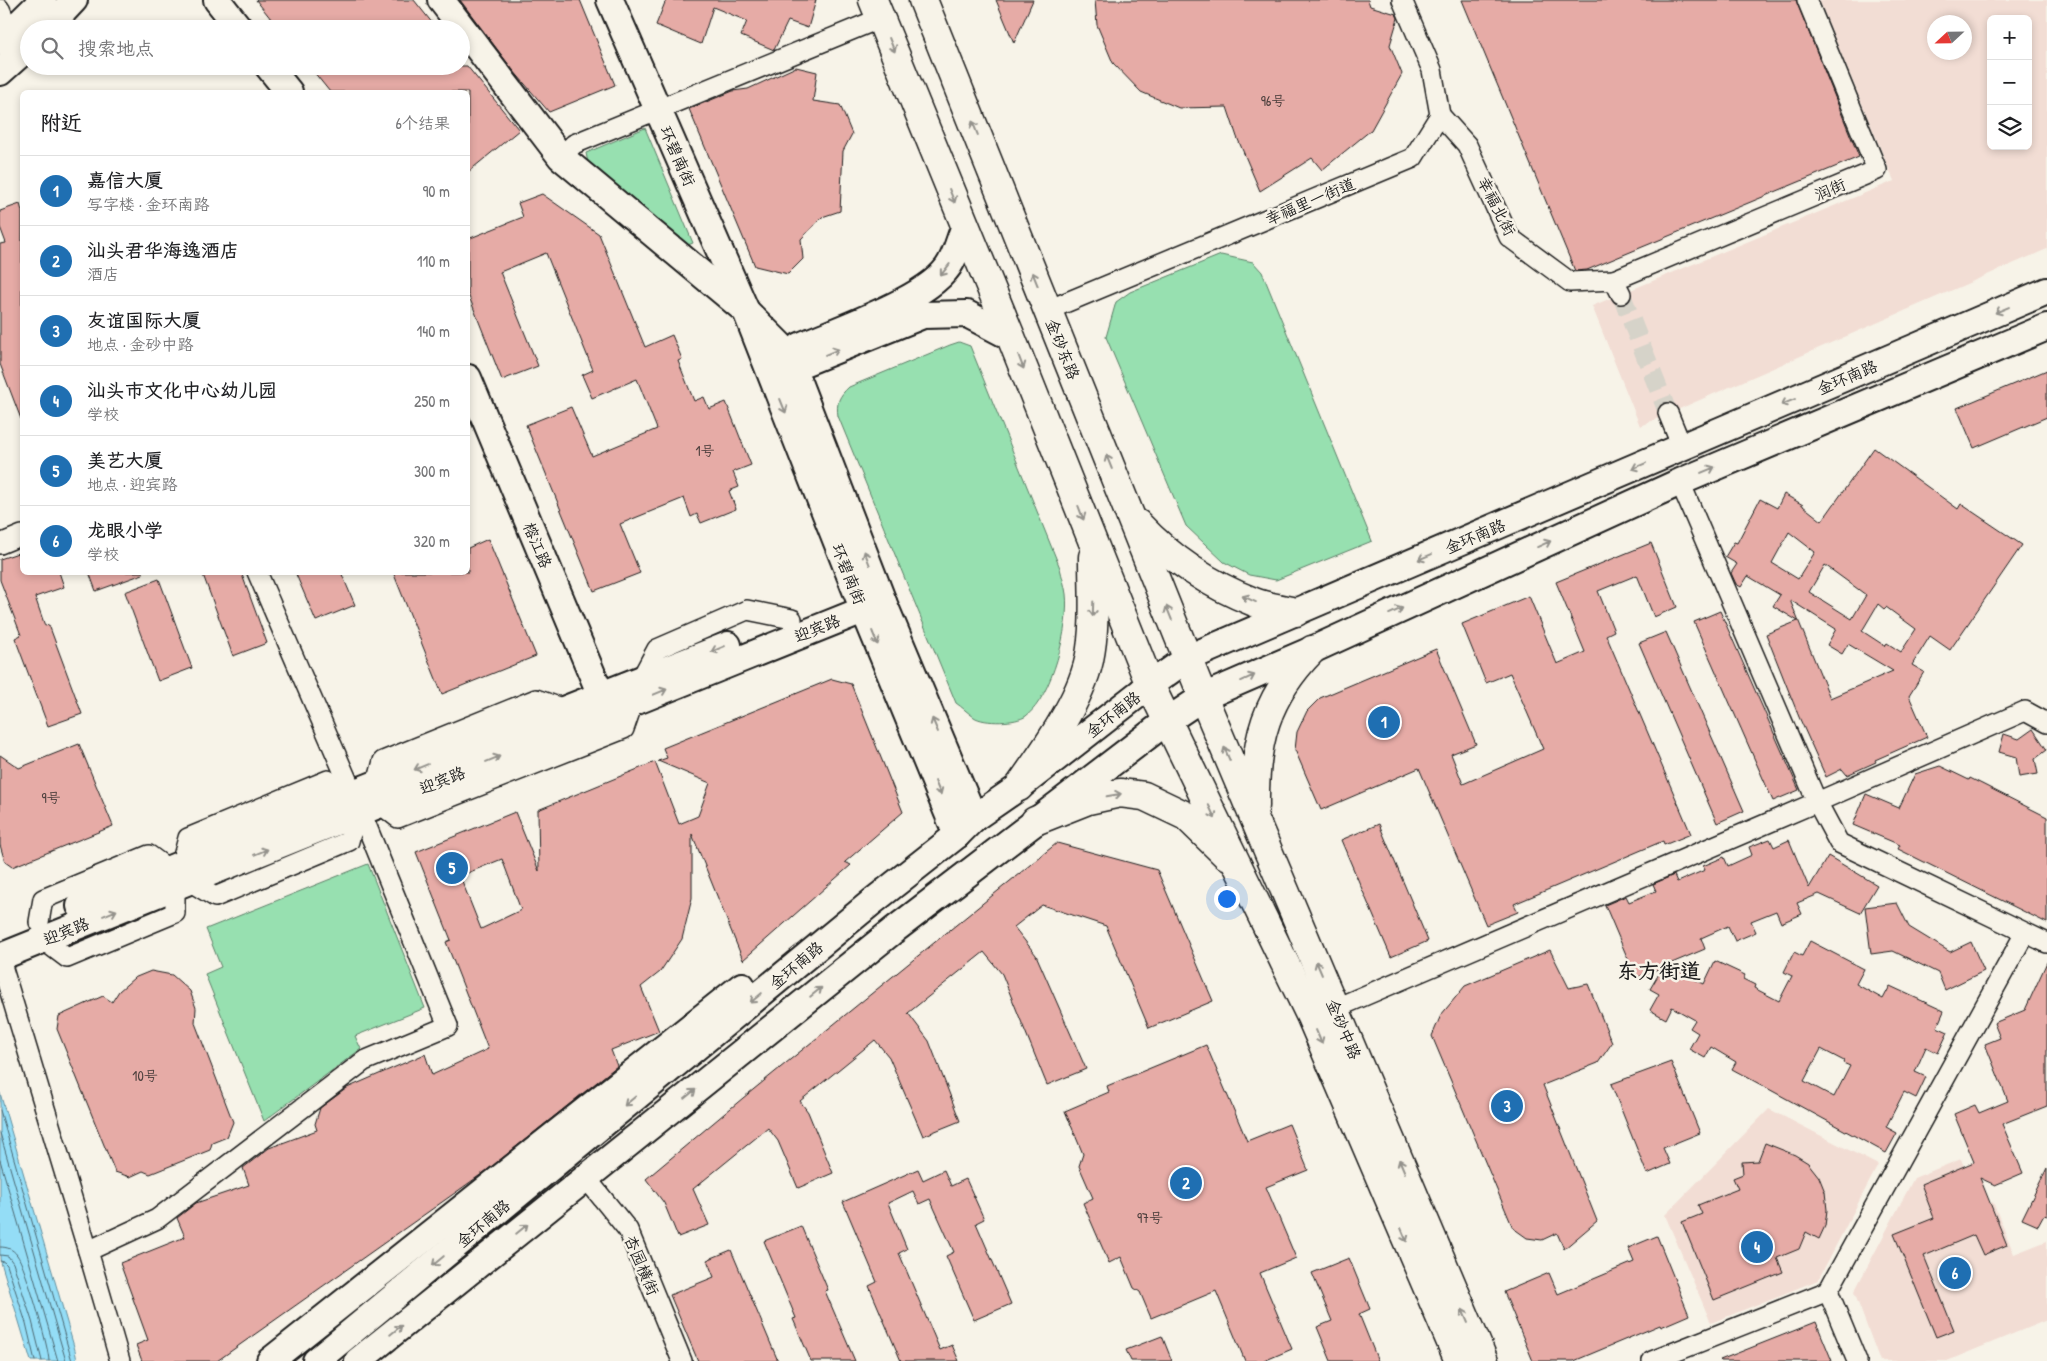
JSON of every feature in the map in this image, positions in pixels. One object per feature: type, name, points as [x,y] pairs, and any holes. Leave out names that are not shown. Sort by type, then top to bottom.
[{"type":"main road","name":"金砂东路","points":[[924,0],[1203,697]]},
{"type":"main road","points":[[877,9],[1012,337],[1092,543],[1150,685]]},
{"type":"main road","points":[[1130,515],[1159,546],[1217,584],[1255,602],[1296,612]]},
{"type":"main road","points":[[1019,787],[1048,746],[1080,686],[1089,660],[1093,607],[1092,543]]},
{"type":"main road","points":[[1256,820],[1254,775],[1259,743],[1268,714],[1293,669],[1312,650]]},
{"type":"main road","name":"金砂中路","points":[[1150,685],[1311,1017],[1459,1361]]},
{"type":"main road","name":"金砂中路","points":[[1203,697],[1484,1361]]},
{"type":"main road","points":[[1035,821],[1088,800],[1120,793],[1144,796],[1186,816],[1239,868]]},
{"type":"street","points":[[28,20],[43,0]]},
{"type":"street","points":[[55,20],[74,0]]},
{"type":"street","points":[[217,0],[233,20]]},
{"type":"street","points":[[441,0],[456,20]]},
{"type":"street","name":"环碧南街","points":[[610,0],[746,311],[779,364],[959,832]]},
{"type":"street","points":[[1402,0],[1432,70],[1440,115]]},
{"type":"street","name":"润街","points":[[1618,287],[1877,170],[1807,0]]},
{"type":"street","points":[[0,9],[13,40],[0,72]]},
{"type":"street","points":[[561,157],[574,144],[658,109],[877,9]]},
{"type":"street","points":[[470,38],[561,157],[746,311]]},
{"type":"street","points":[[275,75],[287,90]]},
{"type":"street","name":"幸福里一街道","points":[[1048,310],[1413,158],[1440,115]]},
{"type":"street","name":"幸福北街","points":[[1440,115],[1467,145],[1509,237],[1570,282],[1618,287]]},
{"type":"street","points":[[779,364],[913,297],[938,278],[951,263],[965,226]]},
{"type":"street","name":"金环南路","points":[[316,1361],[872,902],[959,832],[1188,658],[2047,291]]},
{"type":"street","points":[[779,364],[923,315],[967,314],[1012,337]]},
{"type":"street","name":"金环南路","points":[[358,1361],[894,930],[1167,721],[1203,697],[1312,650],[1680,482],[2047,327]]},
{"type":"street","name":"榕江路","points":[[470,383],[604,704]]},
{"type":"street","points":[[1668,413],[1682,447]]},
{"type":"street","points":[[1680,482],[1817,802],[1839,843],[2047,943]]},
{"type":"street","points":[[0,544],[20,536]]},
{"type":"street","points":[[88,1251],[157,1219],[364,1061],[448,1026],[362,801],[258,575]]},
{"type":"street","name":"迎宾路","points":[[637,691],[792,619],[870,597]]},
{"type":"street","name":"迎宾路","points":[[0,939],[41,931],[870,597]]},
{"type":"street","points":[[41,931],[43,899],[149,855],[178,875],[188,838],[328,780],[362,801],[398,818],[624,729],[637,691]]},
{"type":"street","name":"迎宾路","points":[[362,801],[564,708],[604,704]]},
{"type":"street","points":[[1336,1008],[2025,711],[2047,723]]},
{"type":"street","points":[[270,1361],[920,845],[959,832]]},
{"type":"street","name":"迎宾路","points":[[0,958],[41,931],[96,899],[178,875]]},
{"type":"street","points":[[71,887],[96,899]]},
{"type":"street","points":[[1652,1361],[1828,1291],[2025,933]]},
{"type":"street","points":[[0,958],[120,1361]]},
{"type":"street","name":"杏园横街","points":[[586,1178],[628,1230],[682,1361]]},
{"type":"street","points":[[1828,1291],[1857,1361]]},
{"type":"shaded area","points":[[1819,0],[2047,0],[2047,249],[1640,426],[1592,306],[1894,181]]},
{"type":"shaded area","points":[[1769,1109],[1878,1165],[1818,1280],[1711,1323],[1665,1215]]},
{"type":"shaded area","points":[[1961,1159],[1980,1207],[1993,1202],[2014,1254],[2047,1241],[2047,1320],[1947,1361],[1880,1361],[1854,1292],[1914,1178]]},
{"type":"green space","points":[[645,128],[693,243],[683,247],[588,163],[586,153]]},
{"type":"green space","points":[[1221,255],[1253,262],[1262,272],[1372,541],[1276,580],[1249,575],[1224,562],[1186,526],[1106,337],[1116,302],[1130,292]]},
{"type":"green space","points":[[959,342],[970,346],[1060,568],[1066,594],[1062,641],[1044,693],[1035,707],[1026,716],[1008,721],[992,722],[979,719],[956,703],[838,416],[837,407],[839,400],[849,387]]},
{"type":"green space","points":[[368,864],[425,1008],[355,1036],[361,1049],[264,1121],[205,974],[221,967],[206,929]]},
{"type":"water","points":[[0,1093],[77,1361],[31,1361],[0,1259]]},
{"type":"building","points":[[256,0],[414,0],[430,20],[272,20]]},
{"type":"building","points":[[460,0],[580,0],[615,85],[549,112],[512,69]]},
{"type":"building","points":[[666,0],[816,0],[808,28],[788,21],[774,50],[741,36],[747,21],[713,7],[701,44],[656,25]]},
{"type":"building","points":[[996,0],[1033,0],[1014,43]]},
{"type":"building","points":[[1095,0],[1368,0],[1370,6],[1396,14],[1398,18],[1390,45],[1402,74],[1371,130],[1322,170],[1312,158],[1260,191],[1237,137],[1227,107],[1179,108],[1141,92],[1113,63],[1097,25]]},
{"type":"building","points":[[1462,0],[1796,0],[1859,157],[1587,270],[1575,271]]},
{"type":"building","points":[[796,67],[817,72],[813,101],[840,105],[852,134],[843,151],[840,211],[822,217],[801,239],[803,259],[788,274],[755,266],[689,109],[733,91],[748,89]]},
{"type":"building","points":[[470,70],[519,130],[470,170],[470,90],[328,90],[316,75],[470,75]]},
{"type":"building","points":[[542,194],[599,234],[645,347],[672,335],[682,359],[678,361],[694,401],[704,397],[709,409],[726,402],[751,465],[733,472],[739,487],[729,491],[736,509],[701,523],[697,514],[691,517],[684,498],[620,524],[640,573],[594,591],[526,425],[571,407],[592,456],[657,429],[637,379],[592,398],[582,375],[593,370],[546,253],[500,272],[538,366],[502,380],[470,299],[470,238],[523,217],[518,203]]},
{"type":"building","points":[[20,204],[20,416],[0,364],[0,244],[6,243],[0,227],[0,211]]},
{"type":"building","points":[[2047,370],[2047,417],[1974,448],[1957,408]]},
{"type":"building","points":[[1874,448],[1958,509],[1961,504],[2022,545],[1950,650],[1930,636],[1912,665],[1924,672],[1909,696],[1927,737],[1875,760],[1876,762],[1847,775],[1842,769],[1826,777],[1799,717],[1766,634],[1798,621],[1773,606],[1780,595],[1748,576],[1741,587],[1736,584],[1731,573],[1737,564],[1725,557],[1734,542],[1737,543],[1760,499],[1777,508],[1784,494],[1803,505],[1822,521]],"holes":[[[1789,532],[1815,552],[1798,579],[1772,563]],[[1825,565],[1866,595],[1852,619],[1809,592]],[[1790,600],[1836,629],[1827,645],[1842,654],[1848,644],[1893,671],[1830,698]],[[1878,604],[1884,609],[1886,607],[1916,629],[1901,652],[1887,643],[1885,646],[1862,631]]]},
{"type":"building","points":[[488,539],[536,656],[442,694],[394,575],[470,575],[470,547]]},
{"type":"building","points":[[1651,543],[1677,607],[1654,617],[1637,575],[1598,591],[1614,631],[1606,635],[1691,834],[1664,845],[1663,841],[1514,904],[1518,912],[1486,925],[1419,768],[1321,810],[1295,750],[1297,732],[1307,711],[1320,698],[1436,649],[1476,744],[1451,754],[1463,784],[1543,749],[1510,673],[1486,683],[1462,624],[1529,596],[1557,664],[1585,652],[1556,582]]},
{"type":"building","points":[[18,553],[20,575],[60,575],[64,587],[35,597],[45,626],[49,625],[82,714],[48,726],[15,638],[21,635],[0,580],[0,559]]},
{"type":"building","points":[[90,575],[140,575],[96,591]]},
{"type":"building","points":[[203,575],[242,575],[267,643],[233,656]]},
{"type":"building","points":[[296,575],[342,575],[355,605],[316,621]]},
{"type":"building","points":[[159,579],[192,668],[158,681],[125,592]]},
{"type":"building","points":[[1720,611],[1799,790],[1773,801],[1694,622]]},
{"type":"building","points":[[1666,632],[1744,811],[1717,823],[1639,643]]},
{"type":"building","points":[[832,679],[851,684],[903,812],[845,862],[851,865],[743,960],[692,834],[692,898],[682,939],[660,972],[641,987],[659,1031],[611,1050],[617,1066],[486,1171],[217,1361],[142,1361],[136,1345],[148,1340],[120,1263],[185,1237],[177,1218],[196,1203],[249,1185],[243,1168],[269,1148],[317,1130],[315,1124],[320,1108],[347,1088],[425,1054],[432,1075],[488,1049],[446,942],[451,940],[416,852],[515,812],[539,871],[538,810],[655,762],[679,824],[698,816],[710,783],[658,761],[667,758],[663,748]],"holes":[[[502,859],[521,910],[481,929],[460,876]]]},
{"type":"building","points":[[2033,729],[2047,750],[2035,759],[2038,774],[2019,777],[2016,757],[1999,752],[2004,734],[2019,739]]},
{"type":"building","points":[[79,744],[113,826],[12,867],[5,862],[0,845],[0,755],[19,768]]},
{"type":"building","points":[[1940,766],[1969,780],[1970,778],[2047,817],[2047,923],[1898,849],[1900,845],[1853,825],[1866,794],[1899,808],[1915,774]]},
{"type":"building","points":[[1379,824],[1428,941],[1391,957],[1341,840]]},
{"type":"building","points":[[1770,839],[1774,847],[1789,840],[1809,888],[1828,856],[1877,885],[1860,913],[1819,894],[1797,903],[1802,914],[1781,923],[1776,911],[1751,921],[1756,932],[1735,941],[1728,926],[1701,938],[1705,949],[1667,965],[1704,984],[1715,961],[1745,975],[1743,979],[1755,985],[1754,988],[1779,1001],[1792,976],[1784,972],[1794,952],[1802,956],[1810,941],[1864,969],[1856,984],[1883,999],[1890,986],[1944,1011],[1937,1027],[1948,1032],[1938,1053],[1926,1047],[1915,1072],[1926,1077],[1916,1098],[1904,1092],[1886,1127],[1897,1133],[1886,1153],[1732,1069],[1736,1062],[1711,1047],[1705,1058],[1689,1049],[1698,1033],[1690,1028],[1695,1020],[1672,1007],[1666,1019],[1650,1010],[1659,994],[1650,989],[1663,967],[1636,978],[1605,905],[1626,896],[1629,902],[1656,891],[1653,884],[1674,875],[1677,882],[1705,870],[1703,866],[1724,857],[1728,866],[1752,855],[1749,847]],"holes":[[[1821,1049],[1844,1061],[1843,1063],[1850,1066],[1834,1097],[1804,1081]]]},
{"type":"building","points":[[1057,843],[1157,870],[1213,1001],[1149,1028],[1106,926],[1042,905],[1014,927],[1036,955],[1086,1069],[1047,1085],[1002,974],[984,952],[908,1013],[929,1041],[960,1121],[923,1136],[889,1057],[875,1040],[800,1101],[808,1112],[833,1173],[798,1188],[778,1141],[768,1128],[693,1189],[709,1225],[678,1237],[664,1203],[646,1179]]},
{"type":"building","points":[[1897,903],[1909,927],[1950,952],[1971,942],[1984,971],[1945,990],[1938,973],[1893,951],[1871,954],[1865,907]]},
{"type":"building","points":[[1550,950],[1569,988],[1588,984],[1612,1043],[1598,1063],[1543,1085],[1597,1221],[1564,1249],[1557,1233],[1542,1240],[1527,1238],[1513,1228],[1432,1036],[1441,1015],[1465,986]]},
{"type":"building","points":[[2047,962],[2047,1106],[2002,1124],[2023,1173],[1995,1185],[1980,1178],[2007,1245],[1983,1255],[1974,1235],[1924,1256],[1954,1330],[1936,1337],[1894,1234],[1934,1218],[1921,1184],[1974,1162],[1954,1114],[1975,1105],[1979,1113],[2008,1101],[1985,1044],[2000,1038],[1994,1023],[2025,1010]]},
{"type":"building","points":[[151,971],[172,975],[190,991],[196,1008],[195,1023],[233,1122],[227,1137],[212,1143],[210,1150],[150,1174],[143,1171],[130,1177],[115,1172],[57,1029],[59,1016],[103,996],[112,1002],[119,991],[134,978]]},
{"type":"building","points":[[1206,1045],[1247,1141],[1289,1124],[1308,1170],[1266,1187],[1296,1258],[1260,1273],[1292,1349],[1264,1361],[1245,1361],[1216,1291],[1151,1318],[1140,1292],[1134,1288],[1121,1257],[1109,1263],[1083,1203],[1093,1198],[1079,1166],[1083,1154],[1065,1111],[1109,1092],[1107,1086]]},
{"type":"building","points":[[1671,1062],[1700,1133],[1663,1148],[1670,1164],[1647,1174],[1611,1084]]},
{"type":"building","points":[[1765,1143],[1795,1155],[1808,1163],[1819,1177],[1825,1192],[1827,1210],[1825,1226],[1819,1239],[1806,1232],[1799,1249],[1777,1258],[1783,1272],[1714,1300],[1682,1222],[1702,1214],[1698,1205],[1738,1189],[1733,1178],[1743,1174],[1742,1162],[1758,1161]]},
{"type":"building","points":[[2047,1168],[2047,1216],[2044,1215],[2038,1226],[2022,1219]]},
{"type":"building","points":[[918,1169],[923,1180],[944,1170],[951,1186],[966,1179],[984,1219],[976,1223],[1011,1304],[974,1320],[946,1256],[954,1252],[930,1199],[919,1204],[913,1191],[888,1203],[907,1249],[899,1253],[940,1350],[952,1345],[959,1361],[901,1361],[869,1286],[877,1282],[843,1202]]},
{"type":"building","points":[[801,1226],[828,1290],[825,1291],[855,1361],[811,1361],[793,1319],[796,1318],[764,1241]]},
{"type":"building","points":[[1657,1236],[1689,1315],[1574,1361],[1533,1361],[1504,1292],[1549,1273],[1558,1294],[1634,1262],[1628,1248]]},
{"type":"building","points":[[731,1250],[778,1361],[698,1361],[670,1295],[714,1277],[707,1260]]},
{"type":"building","points":[[1349,1258],[1370,1309],[1359,1314],[1378,1361],[1331,1361],[1317,1327],[1332,1321],[1312,1273]]},
{"type":"building","points":[[1816,1322],[1832,1361],[1720,1360]]},
{"type":"building","points":[[1162,1336],[1172,1361],[1131,1361],[1126,1350]]},
{"type":"tunnel","points":[[1621,294],[1668,413]]},
{"type":"place","name":"嘉信大厦","points":[[1384,722]]},
{"type":"place","name":"美艺大厦","points":[[452,868]]},
{"type":"place","name":"友谊国际大厦","points":[[1507,1106]]},
{"type":"place","name":"汕头君华海逸酒店","points":[[1186,1183]]},
{"type":"place","name":"汕头市文化中心幼儿园","points":[[1757,1247]]},
{"type":"place","name":"龙眼小学","points":[[1955,1273]]},
{"type":"district","name":"东方街道","points":[[1659,970]]}]
